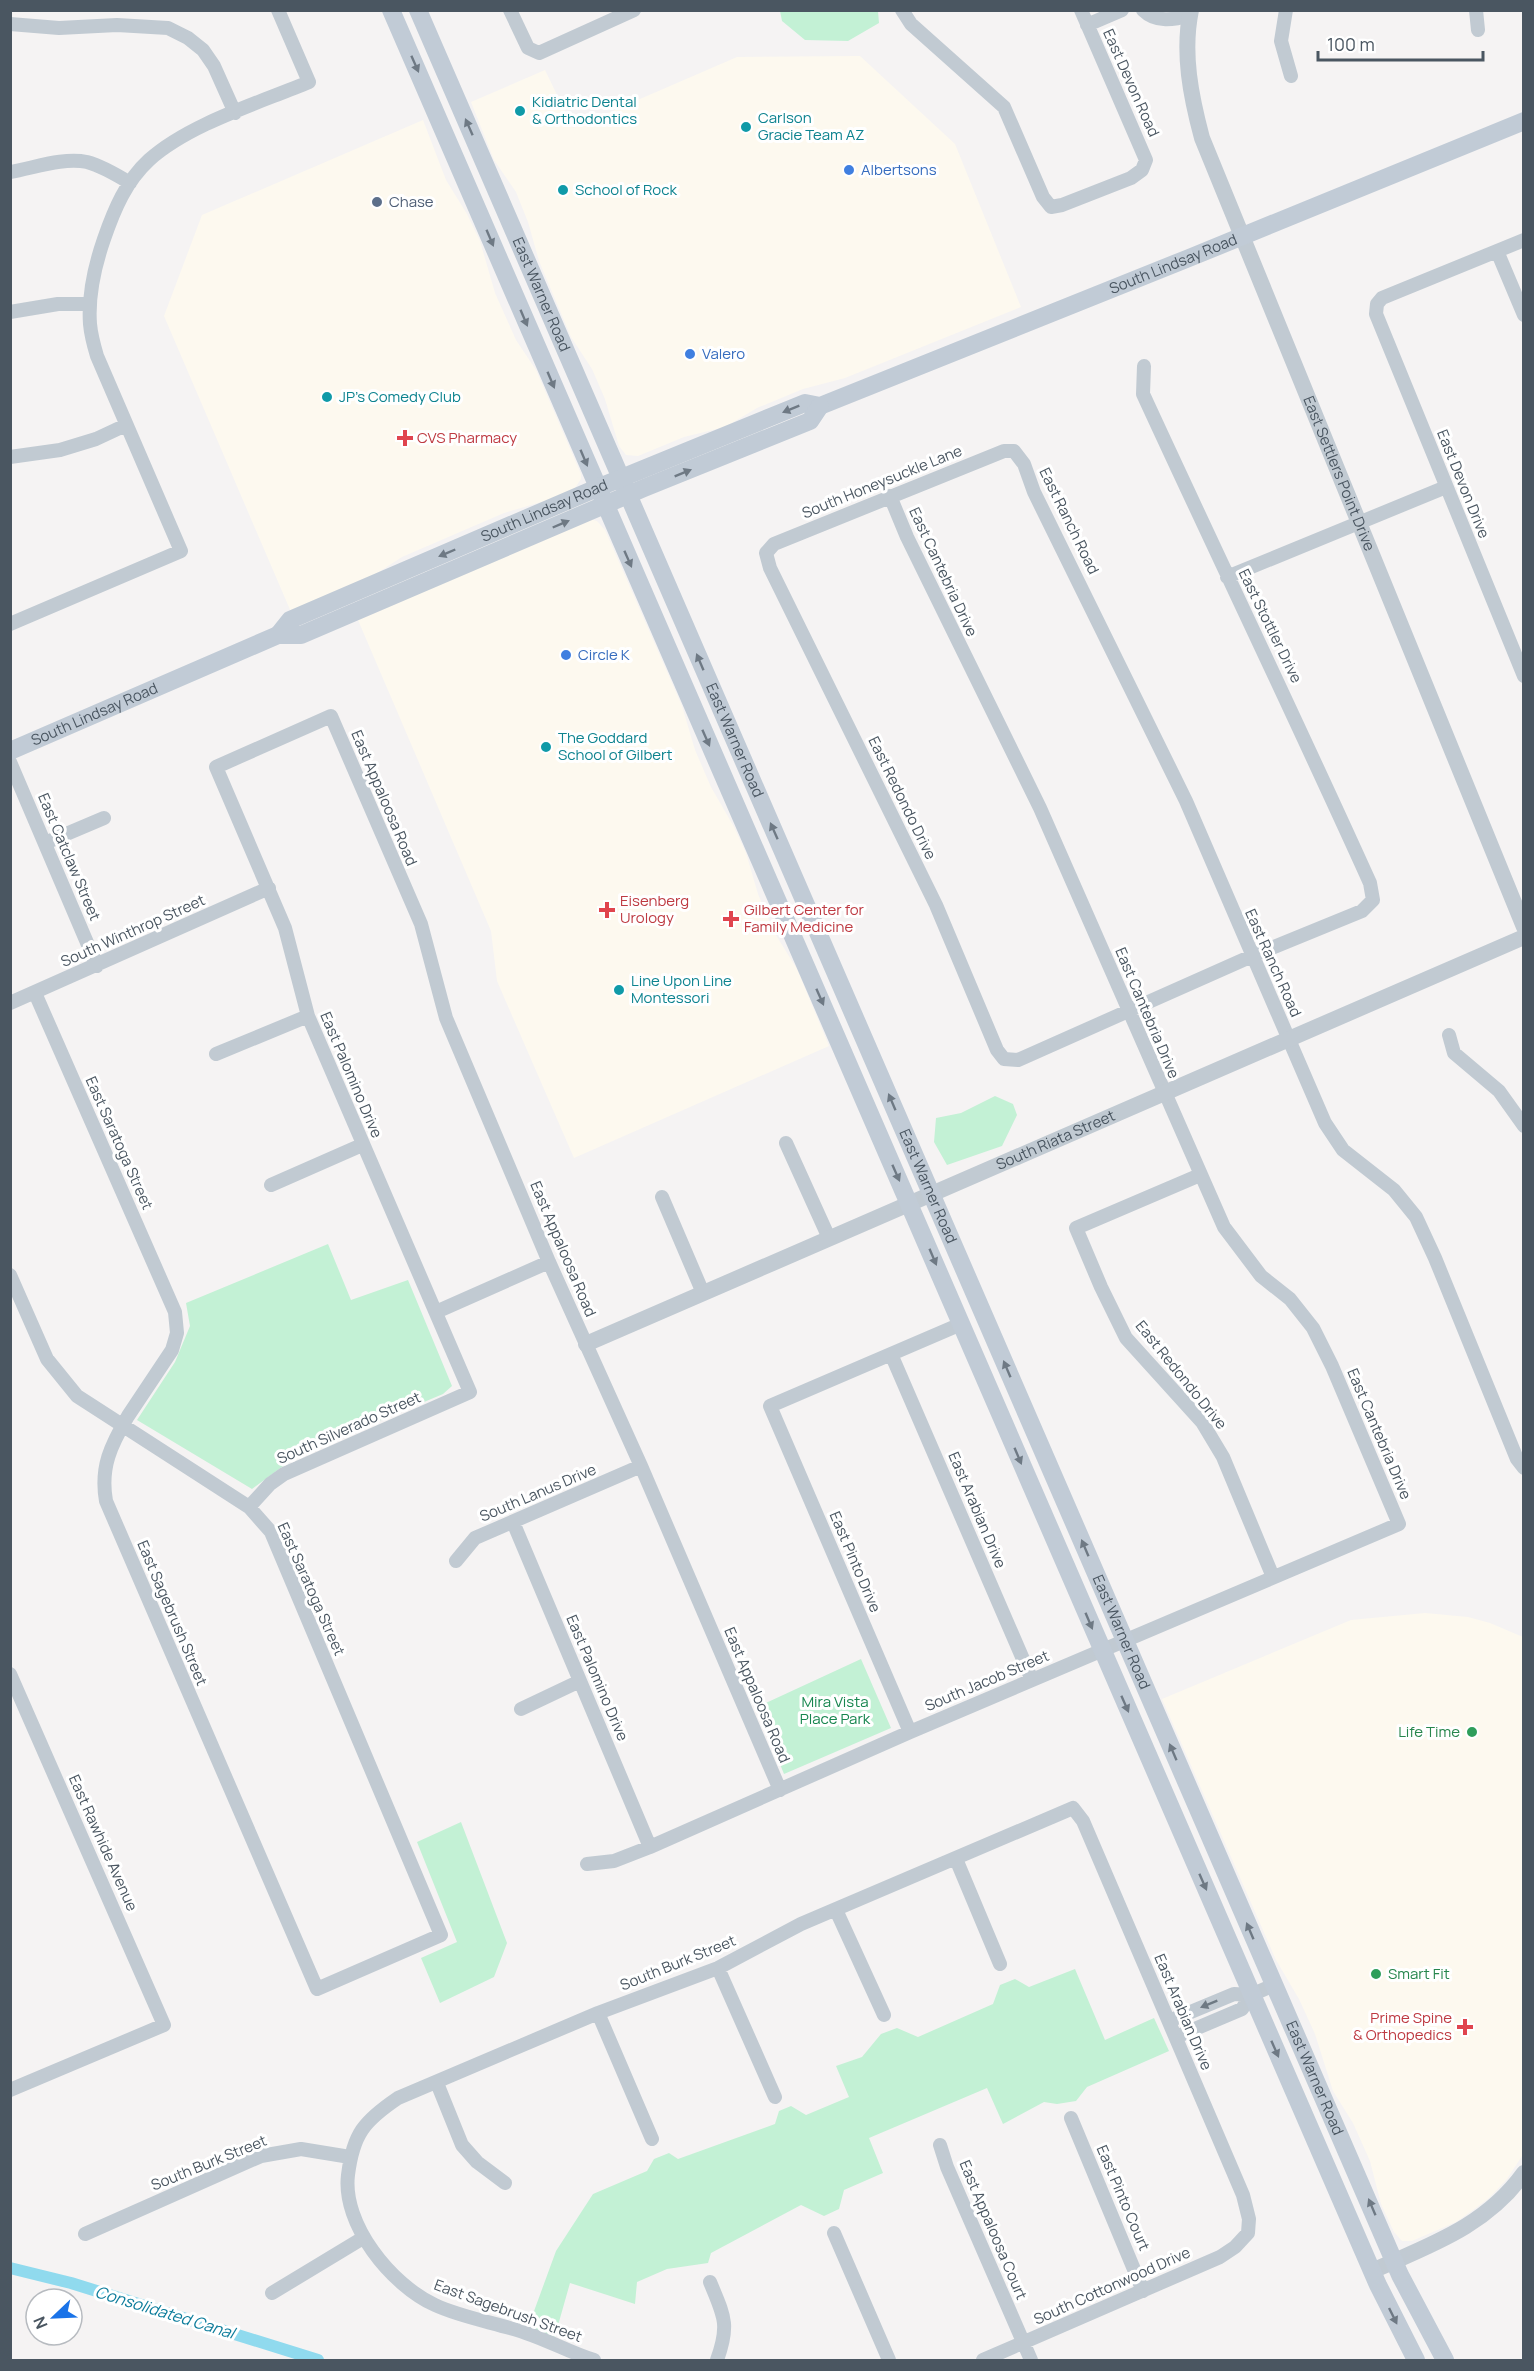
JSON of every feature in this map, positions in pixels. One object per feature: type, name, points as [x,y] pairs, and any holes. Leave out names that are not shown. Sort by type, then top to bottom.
[{"type":"main road","name":"East Warner Road","points":[[391,10],[1251,1995],[1372,2271],[1416,2361]]},
{"type":"main road","name":"East Warner Road","points":[[418,10],[1274,1985],[1395,2261],[1444,2361]]},
{"type":"main road","name":"South Lindsay Road","points":[[10,751],[278,635],[301,635],[605,506],[625,487],[805,403],[820,406],[1524,121]]},
{"type":"main road","points":[[469,190],[493,181]]},
{"type":"main road","name":"South Lindsay Road","points":[[278,635],[290,620],[597,488],[625,487]]},
{"type":"main road","points":[[332,622],[349,605],[378,592],[383,587],[384,581]]},
{"type":"main road","points":[[734,802],[757,793]]},
{"type":"street","points":[[117,10],[117,26]]},
{"type":"street","points":[[10,624],[181,551],[97,356],[90,326],[90,304],[101,248],[114,211],[130,183],[148,161],[171,143],[235,112],[309,82],[278,10]]},
{"type":"street","points":[[510,10],[528,48],[539,53],[630,11]]},
{"type":"street","name":"East Devon Road","points":[[902,10],[911,24],[1004,107],[1043,196],[1051,207],[1062,206],[1131,178],[1142,170],[1146,160],[1081,10]]},
{"type":"street","points":[[1087,25],[1122,10]]},
{"type":"street","points":[[1143,10],[1150,17],[1175,20],[1189,12]]},
{"type":"street","points":[[1286,10],[1281,41],[1291,76]]},
{"type":"street","points":[[1476,10],[1478,30]]},
{"type":"street","name":"East Settlers Point Drive","points":[[1189,12],[1189,72],[1195,114],[1202,138],[1524,927]]},
{"type":"street","points":[[10,24],[58,28],[117,26],[168,28],[188,38],[203,50],[214,66],[235,112]]},
{"type":"street","points":[[10,172],[60,163],[86,162],[109,170],[130,183]]},
{"type":"street","points":[[1524,240],[1497,251],[1524,315]]},
{"type":"street","name":"East Devon Drive","points":[[1497,251],[1382,298],[1377,304],[1376,314],[1524,676]]},
{"type":"street","points":[[10,312],[58,304],[90,304]]},
{"type":"street","name":"East Stottler Drive","points":[[1144,366],[1143,394],[1227,577],[1304,736],[1370,883],[1373,900],[1362,911],[1252,956]]},
{"type":"street","points":[[10,457],[60,450],[96,439],[126,425]]},
{"type":"street","name":"South Honeysuckle Lane","points":[[766,553],[774,544],[890,496],[1004,451],[1014,451]]},
{"type":"street","name":"East Ranch Road","points":[[1014,451],[1024,464],[1034,492],[1186,801],[1325,1123],[1343,1150],[1394,1190],[1416,1217],[1517,1459],[1523,1468]]},
{"type":"street","points":[[1227,577],[1446,487]]},
{"type":"street","name":"East Cantebria Drive","points":[[890,496],[922,569],[1040,808],[1224,1227],[1261,1276],[1290,1299],[1313,1328],[1332,1366],[1399,1524]]},
{"type":"street","name":"East Redondo Drive","points":[[766,553],[770,568],[936,905],[997,1050],[1004,1059],[1018,1060],[1129,1012]]},
{"type":"street","name":"East Palomino Drive","points":[[331,716],[216,767],[285,928],[308,1016],[470,1392]]},
{"type":"street","name":"East Appaloosa Road","points":[[331,716],[421,924],[446,1018],[549,1262],[641,1466],[780,1790]]},
{"type":"street","name":"East Catclaw Street","points":[[10,762],[97,966]]},
{"type":"street","points":[[45,843],[104,818]]},
{"type":"street","name":"South Winthrop Street","points":[[10,1003],[269,888]]},
{"type":"street","name":"South Riata Street","points":[[586,1344],[1524,937]]},
{"type":"street","points":[[1129,1012],[1252,956]]},
{"type":"street","name":"East Saratoga Street","points":[[35,993],[175,1312],[177,1333],[172,1350],[123,1425],[249,1507],[271,1532],[441,1935]]},
{"type":"street","points":[[216,1054],[308,1016]]},
{"type":"street","points":[[1449,1035],[1454,1053],[1499,1091],[1524,1126]]},
{"type":"street","points":[[786,1143],[829,1238]]},
{"type":"street","points":[[271,1185],[362,1145]]},
{"type":"street","name":"East Redondo Drive","points":[[1200,1175],[1076,1228],[1126,1338],[1202,1422],[1223,1456],[1273,1577]]},
{"type":"street","points":[[662,1197],[703,1293]]},
{"type":"street","points":[[436,1312],[549,1262]]},
{"type":"street","points":[[10,1275],[46,1359],[77,1396],[123,1425]]},
{"type":"street","points":[[891,1354],[961,1324]]},
{"type":"street","name":"East Pinto Drive","points":[[891,1354],[770,1406],[910,1732]]},
{"type":"street","name":"East Arabian Drive","points":[[891,1354],[1032,1680]]},
{"type":"street","name":"South Silverado Street","points":[[249,1507],[270,1484],[302,1465],[470,1392]]},
{"type":"street","name":"East Sagebrush Street","points":[[123,1425],[108,1453],[103,1481],[106,1501],[317,1989],[441,1935]]},
{"type":"street","name":"South Lanus Drive","points":[[456,1561],[475,1538],[641,1466]]},
{"type":"street","name":"East Palomino Drive","points":[[513,1522],[650,1846]]},
{"type":"street","name":"South Jacob Street","points":[[587,1864],[614,1861],[650,1846],[1124,1640],[1399,1524]]},
{"type":"street","name":"East Rawhide Avenue","points":[[10,1674],[165,2025],[10,2091]]},
{"type":"street","points":[[521,1709],[580,1681]]},
{"type":"street","name":"East Arabian Drive","points":[[1073,1808],[1083,1821],[1243,2195],[1249,2219],[1248,2233]]},
{"type":"street","name":"South Burk Street","points":[[363,2238],[352,2212],[346,2189],[350,2157],[358,2134],[373,2115],[398,2098],[598,2013],[718,1968],[801,1924],[1073,1808]]},
{"type":"street","points":[[956,1859],[1000,1964]]},
{"type":"street","points":[[836,1910],[884,2015]]},
{"type":"street","points":[[718,1968],[775,2097]]},
{"type":"street","points":[[1169,2021],[1234,1994],[1251,1995],[1274,1985]]},
{"type":"street","points":[[1176,2037],[1242,2009],[1251,1995]]},
{"type":"street","points":[[598,2013],[652,2139]]},
{"type":"street","points":[[437,2083],[462,2145],[477,2162],[505,2184]]},
{"type":"street","name":"East Pinto Court","points":[[1071,2118],[1143,2291]]},
{"type":"street","name":"East Appaloosa Court","points":[[940,2145],[947,2167],[1031,2361]]},
{"type":"street","name":"South Burk Street","points":[[85,2234],[261,2156],[301,2149],[350,2157]]},
{"type":"street","points":[[1372,2271],[1450,2236],[1483,2216],[1501,2201],[1524,2173]]},
{"type":"street","points":[[834,2233],[889,2361]]},
{"type":"street","name":"South Cottonwood Drive","points":[[983,2361],[1220,2257],[1248,2233]]},
{"type":"street","points":[[273,2293],[363,2238]]},
{"type":"street","name":"East Sagebrush Street","points":[[363,2238],[390,2272],[408,2288],[434,2305],[526,2333],[594,2361]]},
{"type":"street","points":[[710,2282],[725,2324],[725,2338],[717,2361]]},
{"type":"shaded area","points":[[860,56],[955,144],[1021,307],[845,378],[803,389],[757,408],[725,427],[684,437],[638,456],[626,455],[619,446],[605,399],[592,369],[571,337],[539,261],[528,222],[516,192],[494,160],[471,102],[545,70],[573,128],[737,57]]},
{"type":"shaded area","points":[[423,120],[446,180],[480,241],[495,293],[516,340],[536,370],[581,474],[581,479],[575,488],[548,500],[504,513],[402,557],[371,577],[291,612],[164,316],[202,215]]},
{"type":"shaded area","points":[[590,519],[597,521],[605,530],[682,706],[695,750],[711,787],[746,853],[758,894],[774,932],[797,969],[829,1046],[574,1158],[497,981],[491,931],[358,620]]},
{"type":"shaded area","points":[[1425,1613],[1468,1617],[1490,1623],[1523,1637],[1524,2153],[1507,2179],[1489,2198],[1473,2210],[1456,2222],[1412,2241],[1402,2241],[1394,2232],[1381,2204],[1370,2161],[1353,2123],[1333,2091],[1315,2034],[1299,1999],[1276,1960],[1162,1699],[1351,1620]]},
{"type":"green space","points":[[780,11],[878,11],[879,23],[848,41],[805,40],[782,21]]},
{"type":"green space","points":[[995,1096],[1013,1104],[1017,1115],[1002,1146],[947,1165],[934,1142],[936,1118],[961,1113]]},
{"type":"green space","points":[[328,1244],[351,1300],[408,1280],[452,1386],[443,1394],[298,1455],[252,1489],[137,1420],[175,1362],[190,1326],[186,1303]]},
{"type":"green space","name":"Mira Vista Place Park","points":[[861,1659],[891,1728],[784,1774],[757,1707]]},
{"type":"green space","points":[[461,1822],[507,1943],[494,1977],[440,2003],[421,1958],[457,1942],[417,1842]]},
{"type":"green space","points":[[1075,1969],[1105,2040],[1154,2018],[1169,2051],[1087,2087],[1076,2101],[1057,2104],[1044,2102],[1003,2124],[987,2088],[869,2138],[883,2173],[844,2190],[839,2209],[824,2216],[801,2205],[711,2253],[708,2263],[667,2269],[637,2282],[635,2304],[570,2283],[553,2343],[526,2333],[556,2251],[593,2194],[647,2171],[654,2159],[669,2153],[678,2159],[775,2124],[779,2111],[791,2106],[806,2115],[849,2097],[836,2066],[862,2057],[881,2034],[897,2028],[918,2037],[993,2004],[1000,1985],[1015,1979],[1029,1987]]},
{"type":"waterway","name":"Consolidated Canal","points":[[10,2268],[71,2283],[318,2360]]},
{"type":"place","name":"Kidiatric Dental & Orthodontics","points":[[520,111]]},
{"type":"place","name":"Carlson Gracie Team AZ","points":[[746,127]]},
{"type":"place","name":"Albertsons","points":[[849,170]]},
{"type":"place","name":"School of Rock","points":[[563,190]]},
{"type":"place","name":"Chase","points":[[377,202]]},
{"type":"place","name":"Valero","points":[[690,354]]},
{"type":"place","name":"JP's Comedy Club","points":[[327,397]]},
{"type":"place","name":"CVS Pharmacy","points":[[405,438]]},
{"type":"place","name":"Circle K","points":[[566,655]]},
{"type":"place","name":"The Goddard School of Gilbert","points":[[546,747]]},
{"type":"place","name":"Eisenberg Urology","points":[[607,910]]},
{"type":"place","name":"Gilbert Center for Family Medicine","points":[[731,919]]},
{"type":"place","name":"Line Upon Line Montessori","points":[[619,990]]},
{"type":"place","name":"Life Time","points":[[1472,1732]]},
{"type":"place","name":"Smart Fit","points":[[1376,1974]]},
{"type":"place","name":"Prime Spine & Orthopedics","points":[[1465,2027]]}]
